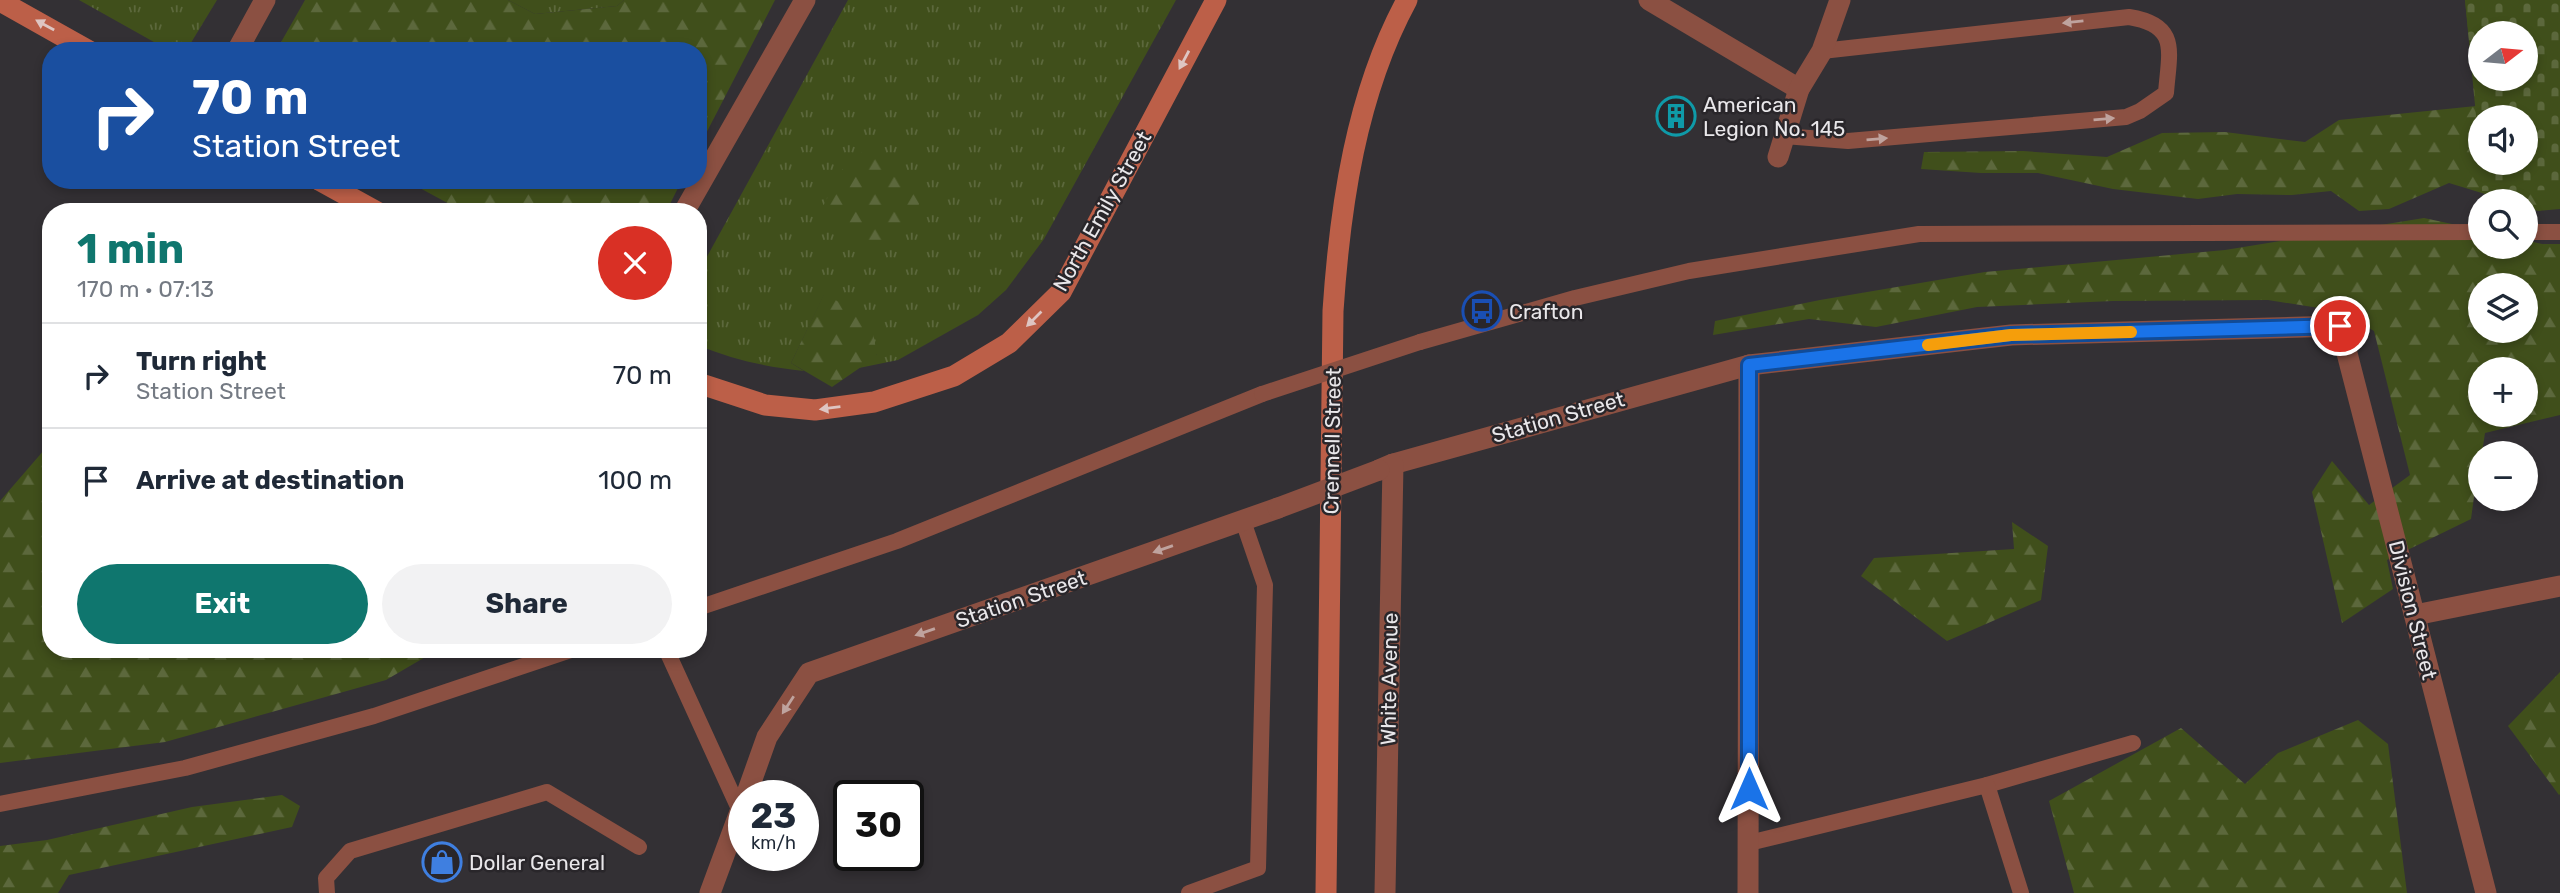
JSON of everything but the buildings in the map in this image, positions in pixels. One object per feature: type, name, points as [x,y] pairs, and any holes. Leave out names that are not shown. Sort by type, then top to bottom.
[{"type":"street","points":[[242,42],[265,0]]},
{"type":"street","points":[[707,172],[805,0]]},
{"type":"street","name":"North Emily Street","points":[[707,386],[765,405],[815,410],[839,407],[874,402],[954,376],[1009,344],[1060,292],[1216,0]]},
{"type":"street","name":"Crennell Street","points":[[1326,893],[1333,311],[1336,272],[1347,187],[1357,141],[1374,77],[1407,0]]},
{"type":"street","points":[[1648,0],[1799,89]]},
{"type":"street","points":[[1778,158],[1799,89],[1822,51],[1840,0]]},
{"type":"street","points":[[0,1],[73,42]]},
{"type":"street","points":[[335,189],[361,203]]},
{"type":"street","name":"Station Street","points":[[751,780],[767,737],[810,673],[1243,521],[1386,467],[1749,365],[2011,335],[2340,326]]},
{"type":"street","name":"Division Street","points":[[2340,326],[2486,893]]},
{"type":"street","points":[[1748,893],[1749,365]]},
{"type":"street","name":"White Avenue","points":[[1385,893],[1386,467]]},
{"type":"street","points":[[2415,615],[2560,586]]},
{"type":"street","points":[[710,893],[728,844]]},
{"type":"lane","points":[[1784,135],[1848,141],[2126,117],[2166,93],[2168,39],[2155,23],[2129,16],[1822,51]]},
{"type":"lane","points":[[707,605],[897,541],[1262,394],[1420,342],[1575,298],[1689,271],[1920,234],[2468,232]]},
{"type":"lane","points":[[2538,232],[2560,232]]},
{"type":"lane","points":[[1189,893],[1258,868],[1265,584],[1243,521]]},
{"type":"lane","points":[[0,804],[185,768],[374,716],[547,658]]},
{"type":"lane","points":[[670,658],[732,780]]},
{"type":"lane","points":[[1749,843],[1987,785],[2133,744]]},
{"type":"lane","points":[[1987,785],[2021,893]]},
{"type":"lane","points":[[327,893],[326,878],[350,851],[547,792],[639,847]]},
{"type":"green space","points":[[79,0],[217,0],[191,42],[154,42]]},
{"type":"green space","points":[[305,0],[508,0],[535,14],[617,6],[624,0],[775,0],[707,132],[707,42],[281,42]]},
{"type":"green space","points":[[508,0],[624,0],[617,6],[535,14]]},
{"type":"green space","points":[[848,0],[1176,0],[1044,239],[1006,290],[978,315],[898,360],[859,368],[877,355],[824,295],[791,363],[804,371],[750,362],[707,348],[707,257]]},
{"type":"green space","points":[[2465,0],[2560,0],[2560,209],[2538,211],[2538,189],[2469,189],[2449,183],[2389,209],[2359,211],[2331,191],[2292,195],[2237,194],[2198,199],[2113,189],[2038,173],[1921,169],[1924,152],[2023,151],[2107,157],[2162,133],[2225,132],[2305,142],[2339,120],[2468,107],[2468,175],[2538,175],[2538,105],[2476,105],[2474,91],[2538,91],[2538,21],[2468,21],[2468,29]]},
{"type":"green space","points":[[2465,0],[2560,0],[2560,190],[2482,189],[2481,175],[2538,175],[2538,105],[2475,105],[2474,91],[2538,91],[2538,21],[2468,21],[2468,32]]},
{"type":"green space","points":[[874,144],[925,191],[905,235],[871,249],[820,212],[845,164]]},
{"type":"green space","points":[[422,189],[678,189],[670,203],[447,203]]},
{"type":"green space","points":[[2424,218],[2468,227],[2468,259],[2538,259],[2538,243],[2560,244],[2560,415],[2538,420],[2538,357],[2468,357],[2468,427],[2510,427],[2485,433],[2484,441],[2468,441],[2468,511],[2472,511],[2471,519],[2387,560],[2393,589],[2342,623],[2312,492],[2332,461],[2369,505],[2410,475],[2374,331],[2338,311],[2268,300],[2113,301],[1977,307],[1876,327],[1809,319],[1713,335],[1715,321],[1985,272],[2225,250]]},
{"type":"green space","points":[[824,294],[871,319],[877,356],[832,387],[791,363]]},
{"type":"green space","points":[[42,452],[42,658],[424,658],[386,680],[165,742],[0,763],[0,501]]},
{"type":"green space","points":[[2012,522],[2048,546],[2041,600],[1947,641],[1861,576],[1874,558],[2014,549]]},
{"type":"green space","points":[[2560,672],[2560,794],[2559,795],[2508,726]]},
{"type":"green space","points":[[2358,720],[2388,744],[2407,893],[2074,893],[2049,801],[2181,728],[2245,784],[2278,753]]},
{"type":"green space","points":[[282,795],[300,806],[292,827],[69,875],[58,893],[0,893],[0,846],[47,840],[192,807]]},
{"type":"slow traffic","points":[[1928,345],[2011,335],[2131,332]]},
{"type":"place","name":"American Legion No. 145","points":[[1676,116]]},
{"type":"place","name":"Crafton","points":[[1482,311]]},
{"type":"place","name":"Dollar General","points":[[442,862]]},
{"type":"route","points":[[1749,789],[1749,365],[2011,335],[2340,326]]}]
